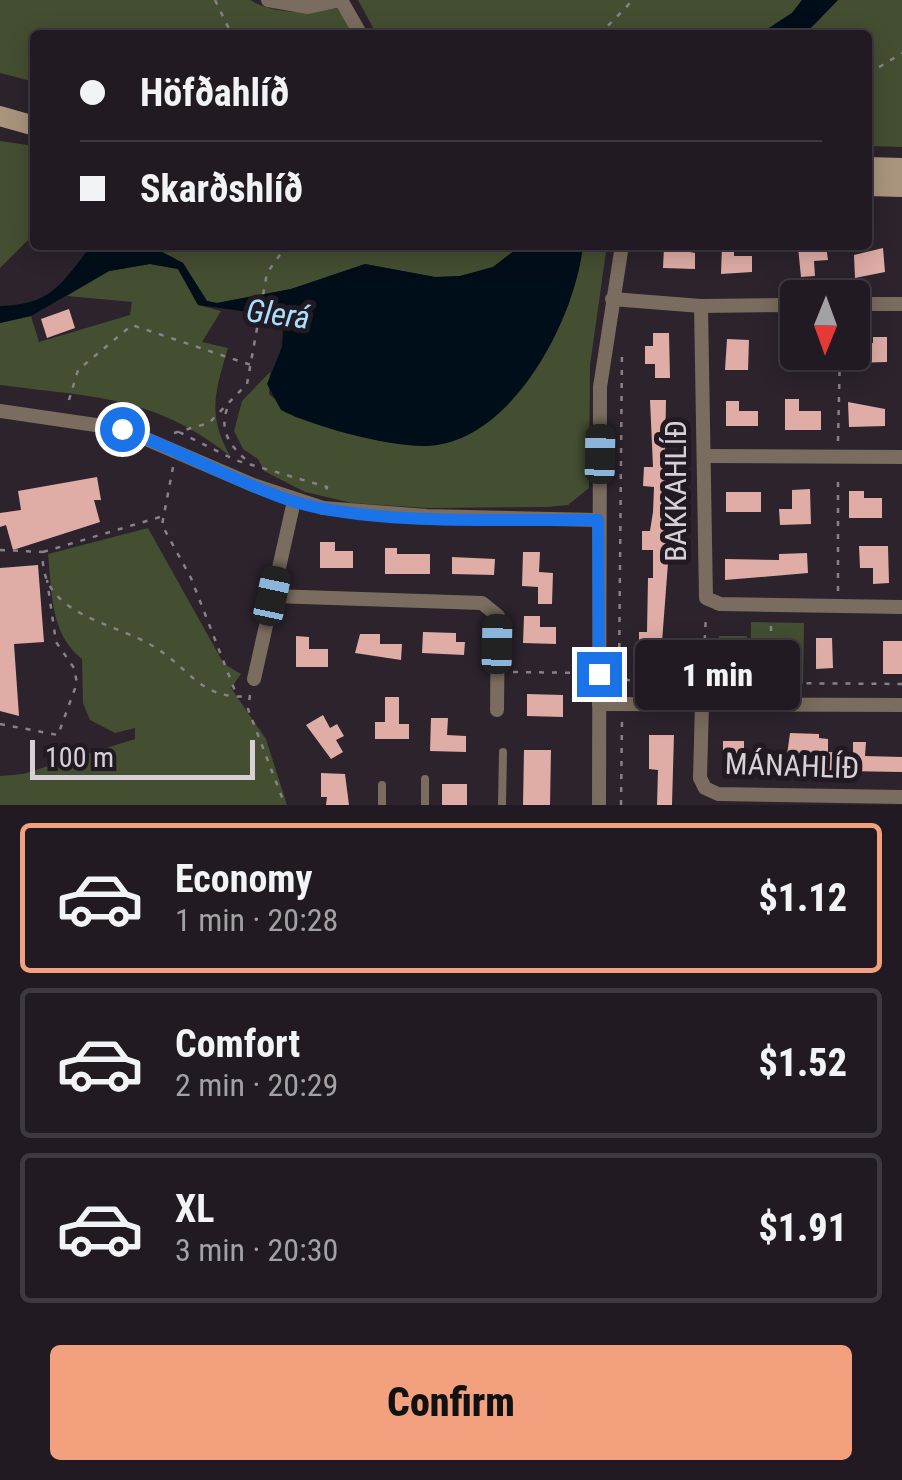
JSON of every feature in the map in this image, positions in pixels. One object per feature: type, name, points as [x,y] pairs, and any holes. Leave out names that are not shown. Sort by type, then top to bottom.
[{"type":"street","points":[[268,0],[308,7],[341,0],[358,30]]},
{"type":"street","points":[[0,116],[30,124]]},
{"type":"street","points":[[872,167],[902,168]]},
{"type":"street","points":[[872,186],[902,187]]},
{"type":"street","points":[[599,805],[602,354],[621,250]]},
{"type":"street","points":[[612,299],[700,306],[780,305]]},
{"type":"street","points":[[870,304],[902,304]]},
{"type":"street","name":"BAKKAHLÍÐ","points":[[700,306],[706,598],[720,604],[902,607]]},
{"type":"street","points":[[0,412],[122,429],[294,501],[323,508],[427,516],[598,520]]},
{"type":"street","points":[[704,456],[902,457]]},
{"type":"street","points":[[254,679],[294,501]]},
{"type":"street","points":[[272,596],[482,603],[498,616],[497,710]]},
{"type":"street","points":[[599,704],[902,705]]},
{"type":"street","name":"MÁNAHLÍÐ","points":[[702,704],[700,778],[704,788],[718,794],[902,797]]},
{"type":"lane","points":[[502,805],[503,752]]},
{"type":"lane","points":[[425,780],[425,805]]},
{"type":"lane","points":[[382,785],[382,805]]},
{"type":"path","points":[[216,0],[230,30]]},
{"type":"path","points":[[603,30],[633,0]]},
{"type":"path","points":[[872,72],[902,54]]},
{"type":"path","points":[[284,250],[266,280],[257,346],[246,384],[228,408],[210,423],[178,432],[253,466],[326,487],[323,508]]},
{"type":"path","points":[[70,400],[78,370],[132,325],[253,365]]},
{"type":"path","points":[[621,805],[622,346]]},
{"type":"path","points":[[838,606],[840,370]]},
{"type":"path","points":[[228,408],[225,434],[234,450],[253,466]]},
{"type":"path","points":[[174,465],[161,516],[167,537],[191,578],[226,675],[238,697]]},
{"type":"path","points":[[0,550],[43,552],[161,516]]},
{"type":"path","points":[[43,552],[42,570],[80,616],[153,645],[213,695],[250,696]]},
{"type":"path","points":[[0,724],[58,735],[72,702],[74,668],[56,642],[47,578]]},
{"type":"path","points":[[702,704],[706,598]]},
{"type":"path","points":[[770,704],[772,604]]},
{"type":"path","points":[[497,672],[599,674],[702,684],[902,684]]},
{"type":"path","points":[[254,679],[248,710],[285,805]]},
{"type":"green space","points":[[0,0],[250,0],[293,12],[338,8],[353,30],[30,30],[30,81],[0,73]]},
{"type":"green space","points":[[358,0],[802,0],[792,13],[766,30],[374,30]]},
{"type":"green space","points":[[838,0],[902,0],[902,147],[872,146],[872,30],[809,30]]},
{"type":"green space","points":[[0,141],[30,145],[30,238],[0,268]]},
{"type":"green space","points":[[158,250],[515,250],[493,267],[460,276],[435,277],[365,264],[291,289],[217,303],[207,301],[183,263]]},
{"type":"green space","points":[[582,250],[606,250],[590,365],[589,488],[568,505],[426,508],[352,503],[305,492],[264,471],[258,459],[243,449],[234,431],[242,401],[270,372],[269,394],[295,417],[422,446],[452,441],[485,423],[568,306]]},
{"type":"green space","points":[[150,264],[178,269],[198,305],[221,311],[202,342],[228,348],[215,403],[218,428],[230,456],[202,436],[148,410],[92,397],[0,385],[0,323],[31,316],[39,342],[130,315],[132,302],[67,296],[109,271]]},
{"type":"green space","points":[[148,528],[224,664],[241,674],[231,688],[266,739],[287,805],[0,805],[0,776],[23,774],[135,739],[135,728],[115,733],[90,720],[83,703],[82,659],[64,637],[54,611],[48,554]]},
{"type":"green space","points":[[751,622],[804,623],[803,684],[750,683]]},
{"type":"green space","points":[[719,636],[747,636],[746,677],[718,677]]},
{"type":"water","points":[[802,0],[838,0],[809,30],[766,30],[792,13]]},
{"type":"water","name":"Glerá","points":[[88,250],[158,250],[183,263],[207,301],[217,303],[291,289],[365,264],[435,277],[460,276],[493,267],[515,250],[582,250],[578,274],[555,337],[516,396],[466,436],[421,446],[358,436],[281,410],[267,384],[282,347],[284,317],[198,305],[178,269],[150,264],[109,271],[31,316],[0,323],[0,306],[33,301],[64,280]]},
{"type":"building","points":[[883,248],[885,272],[855,278],[854,255]]},
{"type":"building","points":[[664,250],[695,253],[695,269],[663,268]]},
{"type":"building","points":[[722,250],[734,250],[734,256],[752,256],[752,272],[721,274]]},
{"type":"building","points":[[798,250],[827,250],[828,260],[814,261],[815,276],[801,277]]},
{"type":"building","points":[[69,309],[75,328],[47,338],[41,319]]},
{"type":"building","points":[[653,333],[669,333],[670,378],[655,378],[655,364],[645,364],[645,346],[653,346]]},
{"type":"building","points":[[873,337],[887,337],[887,362],[870,363]]},
{"type":"building","points":[[727,339],[749,340],[748,370],[725,370]]},
{"type":"building","points":[[785,399],[799,399],[799,411],[821,411],[821,430],[785,430]]},
{"type":"building","points":[[650,400],[666,400],[665,452],[672,452],[672,563],[668,563],[662,642],[672,642],[672,671],[653,670],[654,651],[639,650],[639,632],[647,632],[648,578],[653,578],[653,550],[642,550],[642,531],[650,531],[653,512],[654,487],[643,486],[644,467],[653,467]]},
{"type":"building","points":[[726,401],[739,401],[739,411],[758,411],[758,426],[726,426]]},
{"type":"building","points":[[848,402],[885,409],[885,426],[849,427]]},
{"type":"building","points":[[97,477],[101,500],[94,500],[100,522],[13,550],[6,525],[0,527],[0,513],[21,510],[18,491]]},
{"type":"building","points":[[810,489],[811,524],[780,525],[779,509],[792,509],[792,490]]},
{"type":"building","points":[[849,491],[864,491],[864,498],[882,498],[882,518],[849,518]]},
{"type":"building","points":[[726,492],[761,492],[761,512],[726,512]]},
{"type":"building","points":[[320,542],[335,542],[335,551],[353,551],[353,568],[320,568]]},
{"type":"building","points":[[859,546],[888,546],[889,583],[873,584],[873,568],[860,568]]},
{"type":"building","points":[[385,548],[397,548],[397,554],[430,554],[430,574],[385,574]]},
{"type":"building","points":[[523,552],[540,552],[539,572],[553,573],[552,604],[538,604],[538,587],[522,586]]},
{"type":"building","points":[[807,553],[808,573],[725,580],[725,559],[779,560],[779,554]]},
{"type":"building","points":[[452,557],[495,559],[494,575],[452,574]]},
{"type":"building","points":[[38,565],[44,642],[14,644],[19,716],[0,711],[0,568]]},
{"type":"building","points":[[524,616],[540,616],[540,627],[556,627],[556,644],[523,643]]},
{"type":"building","points":[[423,632],[456,633],[456,642],[465,642],[464,655],[422,653]]},
{"type":"building","points":[[360,634],[380,634],[380,644],[402,644],[401,660],[355,653]]},
{"type":"building","points":[[296,636],[309,637],[309,649],[328,649],[328,667],[296,667]]},
{"type":"building","points":[[816,638],[832,638],[833,668],[816,669]]},
{"type":"building","points":[[883,641],[902,641],[902,674],[883,674]]},
{"type":"building","points":[[527,694],[563,695],[563,717],[527,716]]},
{"type":"building","points":[[385,697],[399,697],[399,724],[409,724],[409,739],[375,739],[375,722],[385,722]]},
{"type":"building","points":[[323,715],[330,728],[337,724],[344,736],[336,740],[343,752],[331,759],[306,725]]},
{"type":"building","points":[[431,718],[448,718],[447,735],[466,736],[466,752],[430,751]]},
{"type":"building","points":[[790,733],[819,734],[819,738],[828,739],[828,752],[853,753],[853,742],[866,742],[865,756],[902,757],[902,772],[785,770]]},
{"type":"building","points":[[649,735],[674,735],[672,805],[657,805],[658,770],[649,769]]},
{"type":"building","points":[[723,741],[744,741],[744,755],[759,755],[759,771],[723,771]]},
{"type":"building","points":[[524,750],[551,750],[550,805],[523,805]]},
{"type":"building","points":[[321,773],[345,774],[349,805],[326,805],[327,797],[321,797]]},
{"type":"building","points":[[442,784],[467,784],[467,805],[442,805]]},
{"type":"route","points":[[122,429],[294,501],[323,508],[427,516],[598,520],[599,674]]}]
